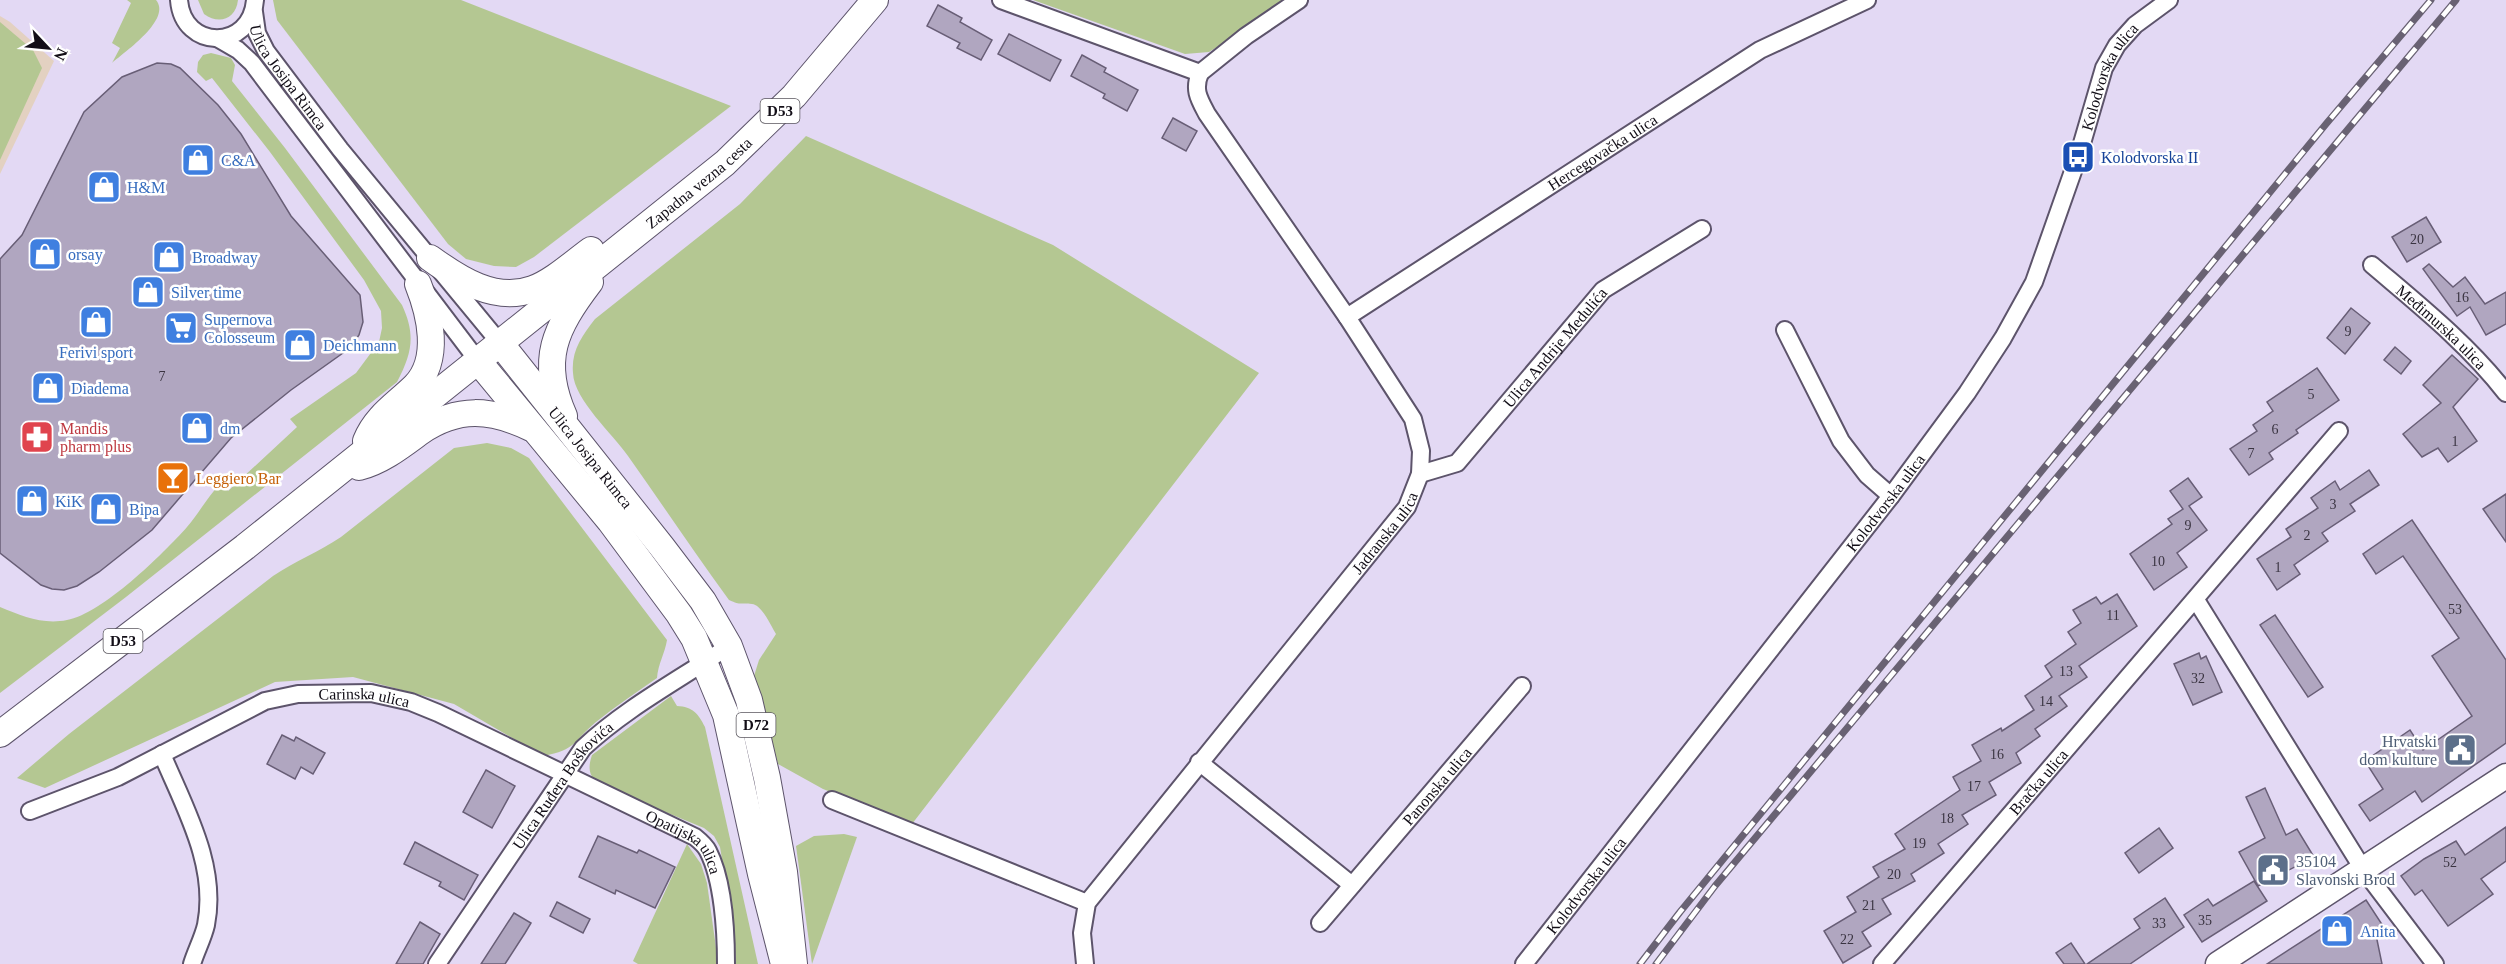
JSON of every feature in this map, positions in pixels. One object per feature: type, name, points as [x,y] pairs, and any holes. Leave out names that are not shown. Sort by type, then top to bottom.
[{"type":"main road","name":"Zapadna vezna cesta","points":[[500,343],[725,163],[774,117],[827,60],[874,0]]},
{"type":"main road","points":[[430,258],[471,284],[491,291],[519,292],[532,289],[547,281],[624,229],[670,207]]},
{"type":"main road","points":[[576,440],[553,389],[551,372],[554,343],[574,303],[612,254]]},
{"type":"main road","points":[[363,453],[375,423],[416,385],[427,364],[430,329],[427,307],[418,284]]},
{"type":"main road","name":"D53","points":[[0,734],[132,634],[500,343]]},
{"type":"main road","name":"Ulica Josipa Rimca","points":[[500,343],[703,601],[729,646],[741,673],[756,727],[784,872],[794,964]]},
{"type":"main road","name":"Ulica Josipa Rimca","points":[[478,361],[610,521],[679,614],[705,663],[726,715],[770,914],[786,964]]},
{"type":"main road","points":[[339,472],[369,465],[397,449],[423,430],[458,414],[481,412],[496,414],[510,418],[533,430]]},
{"type":"main road","points":[[2218,964],[2506,776]]},
{"type":"street","name":"Ulica Josipa Rimca","points":[[179,0],[184,19],[190,27],[206,37],[219,39],[238,50],[252,63],[478,361]]},
{"type":"street","points":[[1001,0],[1200,73],[1245,36],[1299,0]]},
{"type":"street","name":"Hercegovačka ulica","points":[[1347,317],[1760,50],[1867,0]]},
{"type":"street","name":"Kolodvorska ulica","points":[[1524,964],[1892,496],[1967,393],[2003,338],[2034,282],[2078,157],[2104,68],[2116,45],[2134,25],[2167,1]]},
{"type":"street","name":"Ulica Josipa Rimca","points":[[219,39],[241,31],[249,22],[255,6]]},
{"type":"street","name":"Ulica Josipa Rimca","points":[[255,6],[257,33],[266,51],[340,149],[500,343]]},
{"type":"street","name":"Jadranska ulica","points":[[1085,964],[1082,933],[1088,903],[1199,762],[1407,507],[1420,474],[1421,451],[1413,419],[1347,317],[1207,114],[1197,96],[1196,84],[1200,73]]},
{"type":"street","name":"Ulica Andrije Medulića","points":[[1420,474],[1457,463],[1603,290],[1702,229]]},
{"type":"street","name":"Međimurska ulica","points":[[2372,265],[2457,338],[2506,393]]},
{"type":"street","points":[[1785,330],[1840,441],[1867,475],[1892,496]]},
{"type":"street","name":"Bračka ulica","points":[[1882,964],[2339,431]]},
{"type":"street","points":[[2196,600],[2363,870],[2435,964]]},
{"type":"street","name":"Ulica Ruđera Boškovića","points":[[437,964],[583,748],[607,725],[729,646]]},
{"type":"street","name":"Panonska ulica","points":[[1320,923],[1522,686]]},
{"type":"street","name":"Carinska ulica","points":[[30,811],[118,777],[265,701],[298,694],[372,693],[420,706],[563,775]]},
{"type":"street","points":[[162,754],[200,848],[207,875],[206,925],[192,964]]},
{"type":"street","points":[[1199,762],[1352,885]]},
{"type":"street","name":"Opatijska ulica","points":[[563,775],[667,822],[695,837],[707,848],[714,864],[720,898],[726,943],[726,964]]},
{"type":"street","points":[[832,800],[1088,903]]},
{"type":"shaded area","points":[[0,16],[54,61],[0,174]]},
{"type":"green space","points":[[127,0],[156,0],[159,8],[158,16],[145,34],[112,63],[120,48],[112,43],[131,3]]},
{"type":"green space","points":[[198,0],[238,0],[237,7],[230,16],[215,19],[204,14]]},
{"type":"green space","points":[[273,0],[461,0],[731,106],[534,257],[516,267],[494,266],[466,259],[448,244],[277,20]]},
{"type":"green space","points":[[1033,0],[1291,0],[1209,52],[1185,54]]},
{"type":"green space","points":[[0,22],[33,50],[42,68],[0,160]]},
{"type":"green space","points":[[211,53],[231,58],[235,65],[232,81],[402,305],[411,335],[409,353],[397,382],[126,597],[0,693],[0,607],[33,619],[58,621],[81,615],[97,607],[148,567],[176,539],[221,483],[228,491],[297,427],[290,419],[356,373],[379,342],[382,328],[381,311],[364,280],[270,152],[212,78],[206,81],[197,72],[198,62],[203,55]]},
{"type":"green space","points":[[806,136],[1053,245],[1259,373],[912,824],[823,789],[778,764],[754,676],[759,660],[776,634],[756,605],[729,600],[628,456],[587,405],[575,383],[573,373],[576,351],[595,319],[740,204]]},
{"type":"green space","points":[[487,443],[511,448],[529,458],[667,640],[657,678],[596,722],[569,748],[543,756],[454,704],[353,677],[275,682],[45,788],[17,778],[69,734],[273,576],[341,537],[454,448]]},
{"type":"green space","points":[[671,696],[677,706],[694,712],[705,727],[758,964],[736,964],[733,927],[720,847],[714,836],[704,828],[607,788],[591,775],[592,755]]},
{"type":"green space","points":[[844,834],[857,837],[812,964],[796,846],[814,836]]},
{"type":"green space","points":[[687,844],[701,864],[707,883],[717,955],[716,964],[638,964],[633,961]]},
{"type":"building","points":[[938,5],[962,18],[960,22],[992,40],[981,60],[957,48],[960,43],[927,26]]},
{"type":"building","points":[[1009,34],[1061,60],[1050,81],[998,54]]},
{"type":"building","points":[[1082,55],[1106,68],[1104,72],[1138,90],[1127,111],[1103,98],[1105,94],[1071,76]]},
{"type":"building","name":"Supernova Colosseum","points":[[157,63],[171,64],[180,68],[218,105],[241,134],[291,216],[360,295],[363,322],[359,335],[350,348],[291,390],[231,438],[152,530],[99,572],[77,586],[64,590],[52,589],[41,585],[0,553],[0,259],[22,235],[84,112],[122,77]]},
{"type":"building","points":[[1173,118],[1197,131],[1186,151],[1162,138]]},
{"type":"building","points":[[2426,217],[2441,242],[2407,262],[2392,237]]},
{"type":"building","points":[[2429,264],[2453,287],[2465,277],[2485,304],[2506,292],[2506,324],[2486,335],[2470,307],[2457,316],[2423,269]]},
{"type":"building","points":[[2351,308],[2370,323],[2345,354],[2327,338]]},
{"type":"building","points":[[2395,347],[2411,361],[2401,374],[2384,360]]},
{"type":"building","points":[[2452,355],[2478,379],[2453,407],[2477,441],[2448,462],[2438,448],[2422,457],[2403,434],[2441,403],[2423,385]]},
{"type":"building","points":[[2317,368],[2339,400],[2296,430],[2298,433],[2269,453],[2273,459],[2249,475],[2230,449],[2257,431],[2253,425],[2273,411],[2267,402]]},
{"type":"building","points":[[2369,470],[2379,485],[2350,504],[2355,511],[2322,533],[2328,541],[2294,565],[2300,574],[2277,590],[2257,559],[2291,537],[2286,529],[2318,508],[2311,498],[2335,481],[2340,490]]},
{"type":"building","points":[[2188,478],[2202,497],[2189,506],[2207,530],[2177,553],[2187,567],[2154,590],[2130,554],[2172,524],[2168,519],[2183,509],[2170,491]]},
{"type":"building","points":[[2506,494],[2506,542],[2483,509]]},
{"type":"building","points":[[2412,520],[2506,660],[2506,743],[2422,802],[2415,791],[2370,821],[2359,805],[2383,789],[2365,761],[2410,730],[2423,750],[2472,716],[2432,656],[2459,638],[2403,556],[2376,574],[2363,554]]},
{"type":"building","points":[[2117,594],[2137,626],[2079,666],[2087,677],[2059,696],[2067,706],[2035,729],[2040,736],[2016,753],[2021,763],[1989,782],[1996,795],[1962,815],[1968,824],[1938,844],[1944,853],[1911,874],[1915,881],[1882,899],[1891,914],[1862,932],[1871,946],[1843,963],[1824,931],[1856,912],[1847,897],[1879,877],[1873,867],[1905,849],[1895,834],[1960,790],[1953,777],[1981,761],[1972,745],[2001,728],[2002,731],[2034,710],[2025,696],[2052,677],[2045,666],[2076,644],[2068,632],[2081,623],[2073,610],[2096,597],[2101,604]]},
{"type":"building","points":[[2275,615],[2323,687],[2308,697],[2260,625]]},
{"type":"building","points":[[2199,653],[2201,659],[2206,656],[2222,692],[2193,705],[2174,664]]},
{"type":"building","points":[[282,735],[294,741],[296,737],[325,753],[313,774],[301,767],[295,779],[267,764]]},
{"type":"building","points":[[486,770],[515,786],[492,828],[463,812]]},
{"type":"building","points":[[2265,788],[2286,835],[2297,829],[2314,857],[2258,886],[2239,852],[2265,838],[2246,797]]},
{"type":"building","points":[[2506,827],[2506,861],[2481,879],[2493,894],[2448,926],[2422,890],[2415,895],[2401,876],[2424,859],[2456,841],[2465,855]]},
{"type":"building","points":[[2159,828],[2173,848],[2139,873],[2125,853]]},
{"type":"building","points":[[598,836],[637,853],[639,850],[675,867],[655,908],[616,890],[615,894],[579,877]]},
{"type":"building","points":[[415,842],[478,875],[464,900],[439,886],[441,882],[404,864]]},
{"type":"building","points":[[2254,881],[2267,901],[2202,942],[2184,915],[2208,899],[2213,906]]},
{"type":"building","points":[[2165,898],[2184,927],[2130,964],[2087,964],[2140,928],[2134,919]]},
{"type":"building","points":[[2366,900],[2385,929],[2376,935],[2382,964],[2267,964]]},
{"type":"building","points":[[557,902],[590,919],[583,933],[550,916]]},
{"type":"building","points":[[514,913],[531,923],[505,964],[481,964]]},
{"type":"building","points":[[420,922],[440,934],[423,964],[396,964]]},
{"type":"building","points":[[2071,943],[2085,964],[2064,964],[2056,953]]},
{"type":"railway","points":[[1640,964],[1680,912],[2326,124],[2431,0]]},
{"type":"railway","points":[[1656,964],[1715,886],[2456,0]]},
{"type":"place","name":"Kolodvorska II","points":[[2078,157]]},
{"type":"place","name":"C&A","points":[[198,160]]},
{"type":"place","name":"H&M","points":[[104,187]]},
{"type":"place","name":"orsay","points":[[45,254]]},
{"type":"place","name":"Broadway","points":[[169,257]]},
{"type":"place","name":"Silver time","points":[[148,292]]},
{"type":"place","name":"Ferivi sport","points":[[96,322]]},
{"type":"place","name":"Supernova Colosseum","points":[[181,328]]},
{"type":"place","name":"Deichmann","points":[[300,345]]},
{"type":"place","name":"Diadema","points":[[48,388]]},
{"type":"place","name":"dm","points":[[197,428]]},
{"type":"place","name":"Mandis pharm plus","points":[[37,437]]},
{"type":"place","name":"Leggiero Bar","points":[[173,478]]},
{"type":"place","name":"KiK","points":[[32,501]]},
{"type":"place","name":"Bipa","points":[[106,509]]},
{"type":"place","name":"Hrvatski dom kulture","points":[[2460,750]]},
{"type":"place","name":"35104 Slavonski Brod","points":[[2273,870]]},
{"type":"place","name":"Anita","points":[[2337,931]]}]
